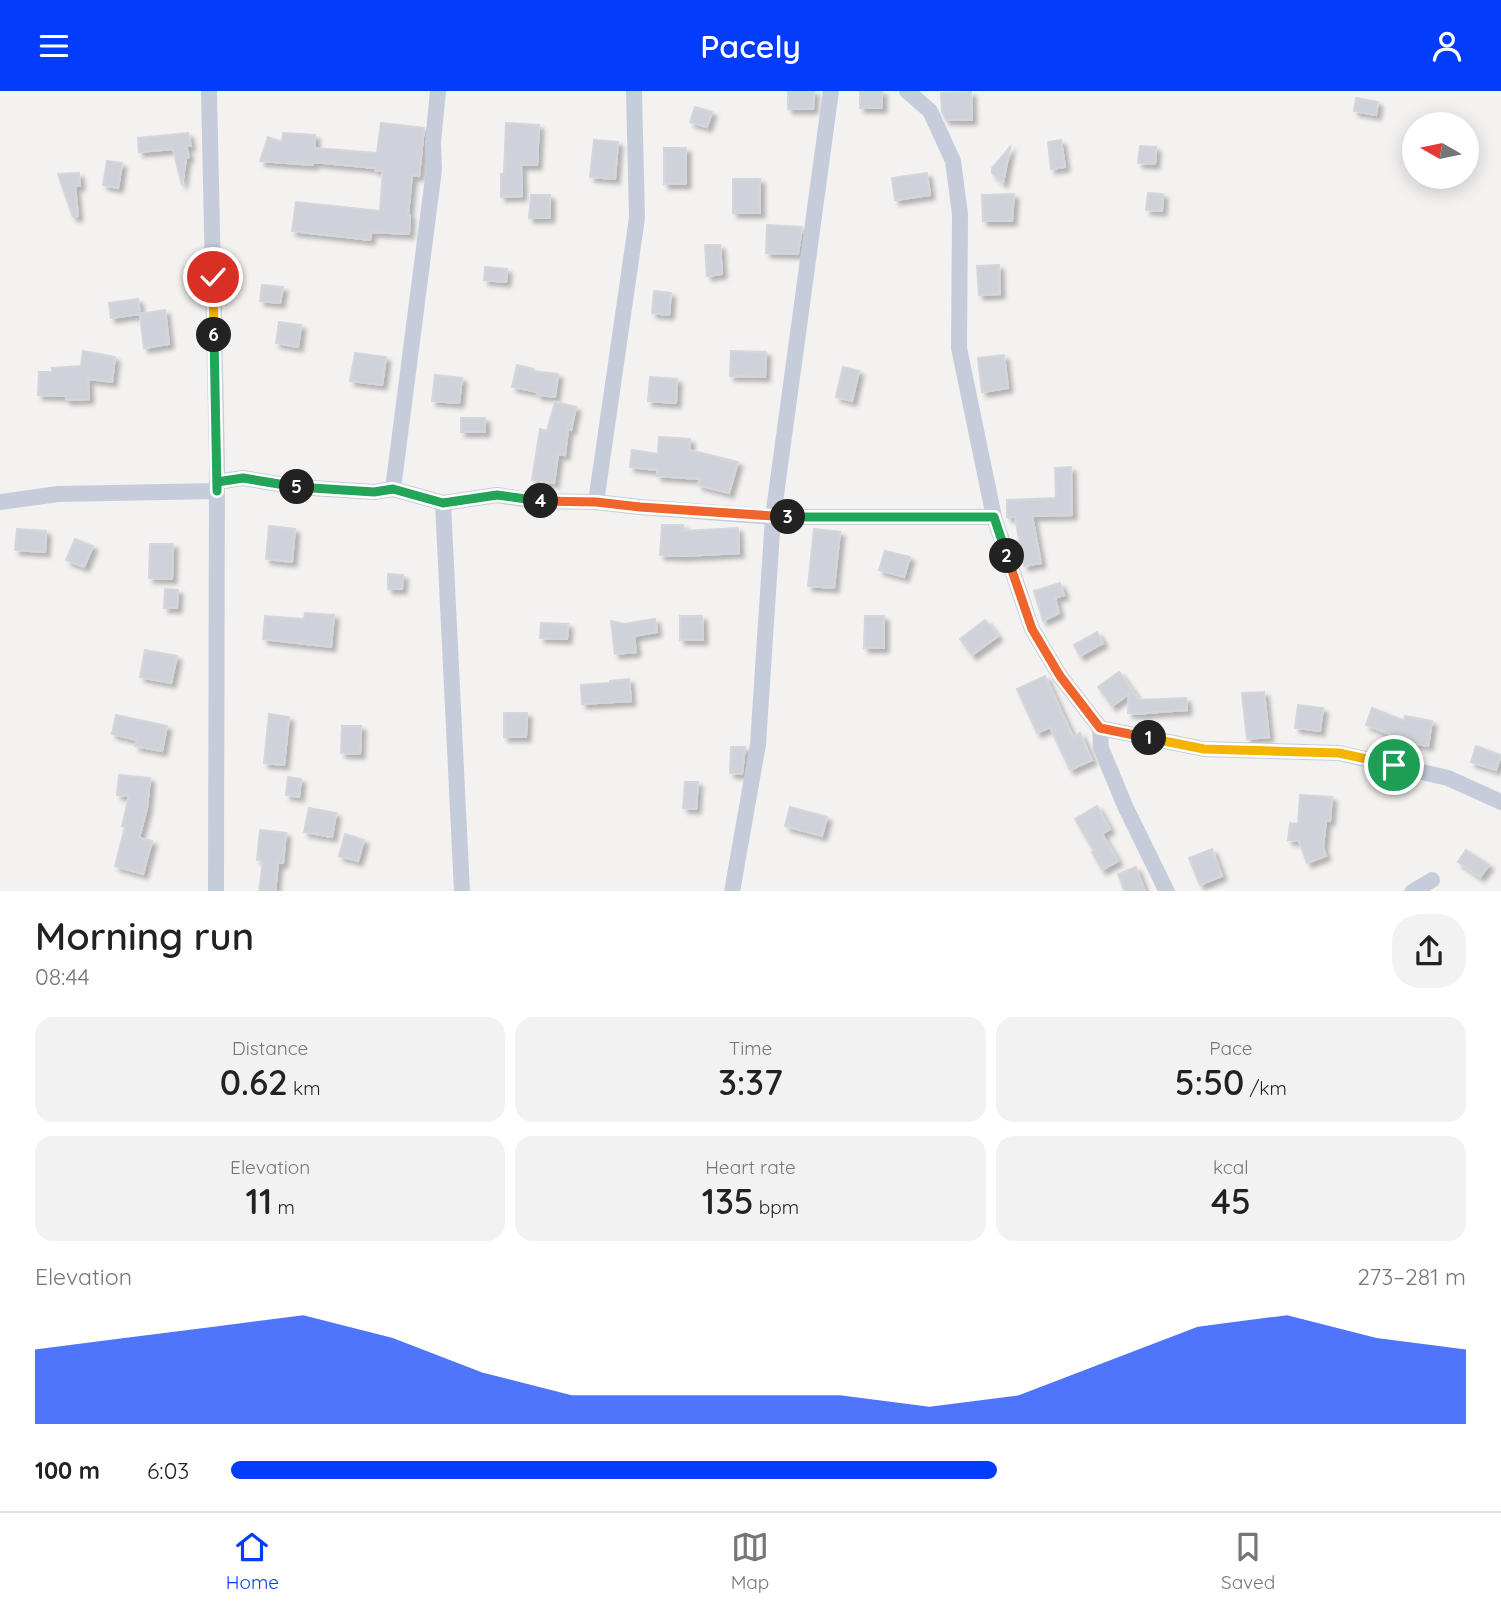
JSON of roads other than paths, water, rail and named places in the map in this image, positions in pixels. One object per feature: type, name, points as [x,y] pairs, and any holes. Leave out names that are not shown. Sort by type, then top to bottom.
[{"type":"street","points":[[209,91],[217,491]]},
{"type":"street","points":[[393,489],[434,170],[433,142],[438,91]]},
{"type":"street","points":[[596,502],[637,218],[634,91]]},
{"type":"street","points":[[732,891],[758,744],[773,517],[831,91]]},
{"type":"street","points":[[907,91],[930,111],[953,161],[960,214],[959,348],[994,517],[1032,629],[1060,676],[1100,728],[1101,748],[1125,806],[1167,891]]},
{"type":"street","points":[[216,891],[217,482],[243,478],[296,487],[374,492],[393,489],[443,503],[497,495],[535,501],[596,502],[773,517],[994,517]]},
{"type":"street","points":[[0,502],[58,494],[217,491]]},
{"type":"street","points":[[443,503],[462,891]]},
{"type":"street","points":[[1100,728],[1204,749],[1339,753],[1448,778],[1501,801]]},
{"type":"street","points":[[1412,891],[1432,880]]}]
